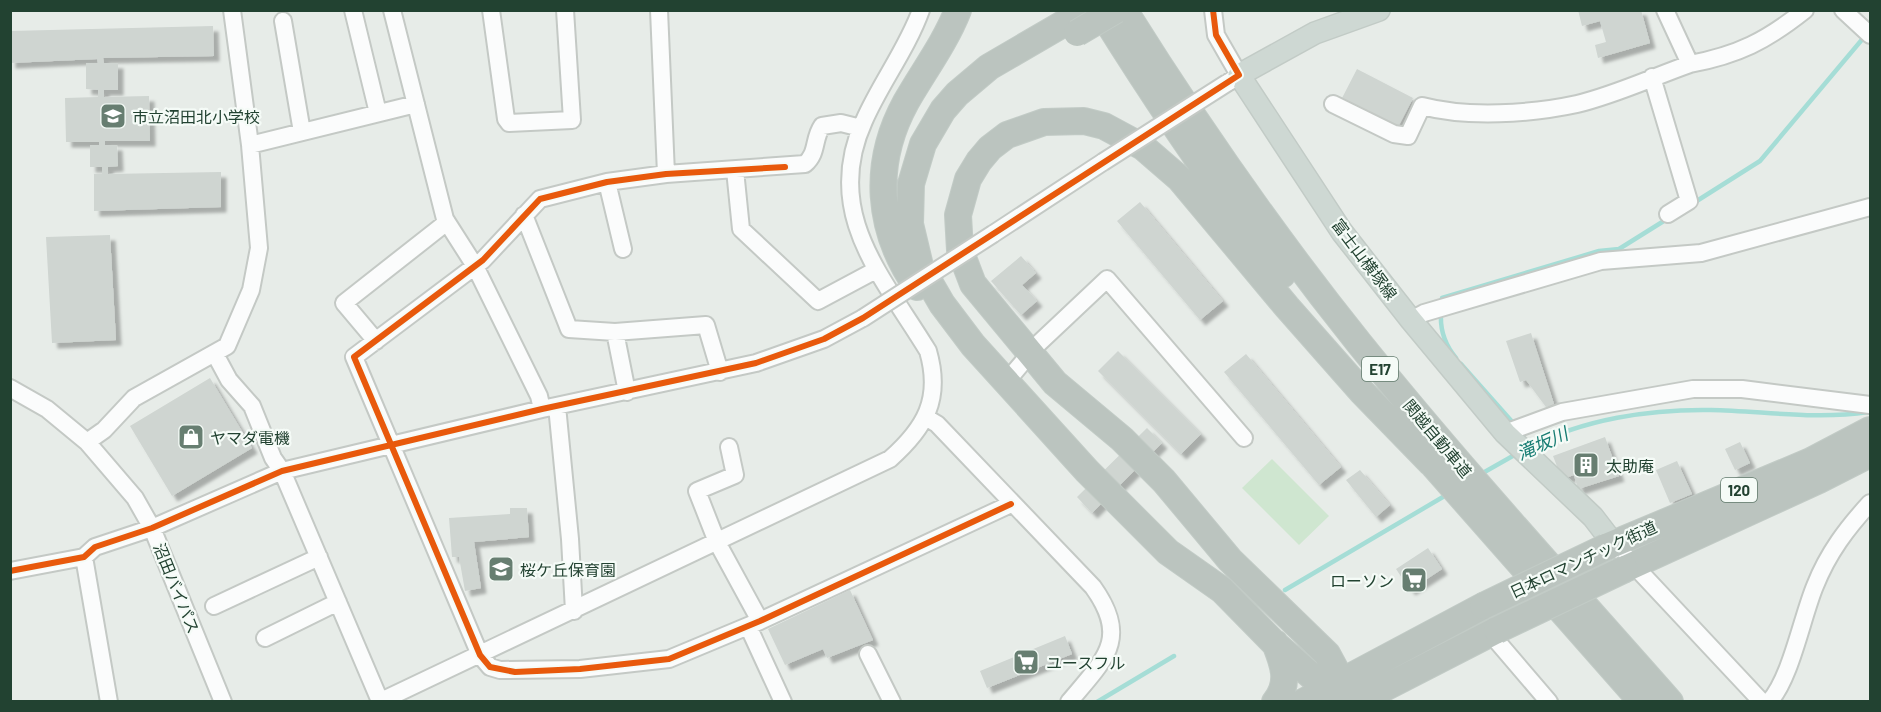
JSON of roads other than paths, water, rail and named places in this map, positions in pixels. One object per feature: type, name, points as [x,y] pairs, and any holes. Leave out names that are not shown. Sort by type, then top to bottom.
[{"type":"highway","points":[[958,10],[895,125],[885,158],[883,190],[888,230],[907,273],[937,312],[973,345],[1055,383],[1122,439],[1164,481],[1230,560],[1327,654],[1339,693]]},
{"type":"highway","name":"関越自動車道","points":[[1100,10],[1150,91],[1272,262],[1431,463],[1642,702]]},
{"type":"highway","points":[[973,345],[942,304],[920,266],[910,224],[909,202],[915,164],[932,128],[957,94],[989,67],[1078,22],[1116,10]]},
{"type":"highway","name":"関越自動車道","points":[[1124,10],[1219,154],[1358,342],[1452,456],[1670,702]]},
{"type":"highway","points":[[1137,10],[1291,254]]},
{"type":"highway","points":[[1019,366],[1001,350],[955,297],[933,257],[928,237],[926,198],[929,177],[945,135],[972,102],[1078,22]]},
{"type":"highway","points":[[1339,693],[1274,643],[1222,590],[1167,552],[1087,471],[1019,366],[965,268],[958,234],[961,197],[979,161],[990,148],[1015,131],[1044,122],[1063,120],[1104,126],[1143,147],[1180,179],[1294,315],[1431,463]]},
{"type":"highway","name":"日本ロマンチック街道","points":[[1303,702],[1339,693],[1483,606],[1610,545],[1811,461],[1870,430]]},
{"type":"highway","name":"日本ロマンチック街道","points":[[1357,702],[1629,566],[1820,480],[1870,454]]},
{"type":"highway","points":[[1274,643],[1282,660],[1285,679],[1275,702]]},
{"type":"main road","points":[[1233,79],[1315,33],[1379,10]]},
{"type":"main road","name":"富士山横塚線","points":[[1233,79],[1342,232],[1411,320],[1516,445],[1593,517],[1610,545]]},
{"type":"street","points":[[87,442],[104,430],[134,398],[227,346],[251,290],[259,248],[250,145],[232,10]]},
{"type":"street","points":[[353,10],[378,114]]},
{"type":"street","points":[[392,10],[447,222],[476,266],[539,396],[550,407],[570,539],[574,611]]},
{"type":"street","points":[[491,10],[506,119],[509,123],[572,120],[565,10]]},
{"type":"street","points":[[659,10],[666,174]]},
{"type":"street","points":[[215,354],[229,380],[252,406],[380,701],[574,611],[890,459],[909,442],[927,418],[933,393],[933,368],[928,351],[876,270],[857,227],[848,185],[852,153],[861,128],[921,10]]},
{"type":"street","points":[[10,571],[84,557],[95,547],[152,528],[282,471],[550,407],[720,372],[800,349],[863,318],[1233,79],[1216,35],[1213,10]]},
{"type":"street","points":[[1665,10],[1690,64]]},
{"type":"street","points":[[1332,104],[1395,134],[1408,136],[1422,106],[1447,112],[1547,109],[1579,103],[1690,64],[1717,59],[1759,44],[1805,10]]},
{"type":"street","points":[[1843,10],[1870,35]]},
{"type":"street","points":[[283,21],[302,132]]},
{"type":"street","points":[[1652,77],[1689,201],[1668,213]]},
{"type":"street","points":[[250,145],[416,104]]},
{"type":"street","points":[[861,128],[841,123],[822,126],[810,160],[805,164],[666,174],[606,182],[540,200],[476,266],[354,357],[480,654],[490,667],[500,670],[580,669],[669,659],[754,623],[1011,504]]},
{"type":"street","points":[[735,170],[741,229],[818,301],[823,301],[876,270]]},
{"type":"street","points":[[606,182],[623,249]]},
{"type":"street","points":[[1411,320],[1424,313],[1600,261],[1701,253],[1870,207]]},
{"type":"street","points":[[524,215],[569,329],[615,332],[705,325],[720,372]]},
{"type":"street","points":[[376,341],[344,303],[447,222]]},
{"type":"street","points":[[1019,366],[1107,279],[1244,438]]},
{"type":"street","points":[[615,332],[627,392]]},
{"type":"street","name":"沼田バイパス","points":[[10,388],[47,409],[87,442],[135,498],[152,528],[223,702]]},
{"type":"street","points":[[1516,445],[1562,412],[1693,390],[1742,389],[1870,405]]},
{"type":"street","points":[[927,418],[938,424],[1011,504],[1093,587],[1108,608],[1112,626],[1111,642],[1102,663],[1069,702]]},
{"type":"street","points":[[729,447],[735,475],[697,491],[717,542],[754,623],[783,702]]},
{"type":"street","points":[[1769,702],[1784,672],[1821,570],[1837,540],[1870,502]]},
{"type":"street","points":[[1610,545],[1762,702]]},
{"type":"street","points":[[84,557],[109,702]]},
{"type":"street","points":[[214,606],[319,557]]},
{"type":"street","points":[[265,638],[338,602]]},
{"type":"street","points":[[1494,632],[1549,702]]},
{"type":"street","points":[[868,654],[892,702]]},
{"type":"waterway","points":[[1692,204],[1760,161],[1865,36]]},
{"type":"waterway","points":[[1442,304],[1442,298],[1599,251],[1619,249],[1667,219]]},
{"type":"waterway","points":[[1441,313],[1444,337],[1456,358]]},
{"type":"waterway","points":[[1461,364],[1515,425]]},
{"type":"waterway","name":"滝坂川","points":[[1528,448],[1549,438],[1594,423],[1664,411],[1711,410],[1809,415],[1868,412]]},
{"type":"waterway","name":"滝坂川","points":[[1481,474],[1518,453]]},
{"type":"waterway","name":"滝坂川","points":[[1285,590],[1448,494]]},
{"type":"waterway","name":"滝坂川","points":[[1097,702],[1174,656]]},
{"type":"place","name":"市立沼田北小学校","points":[[113,116]]},
{"type":"place","name":"ヤマダ電機","points":[[191,437]]},
{"type":"place","name":"太助庵","points":[[1586,465]]},
{"type":"place","name":"桜ケ丘保育園","points":[[501,569]]},
{"type":"place","name":"ローソン","points":[[1414,580]]},
{"type":"place","name":"ユースフル","points":[[1026,662]]}]
